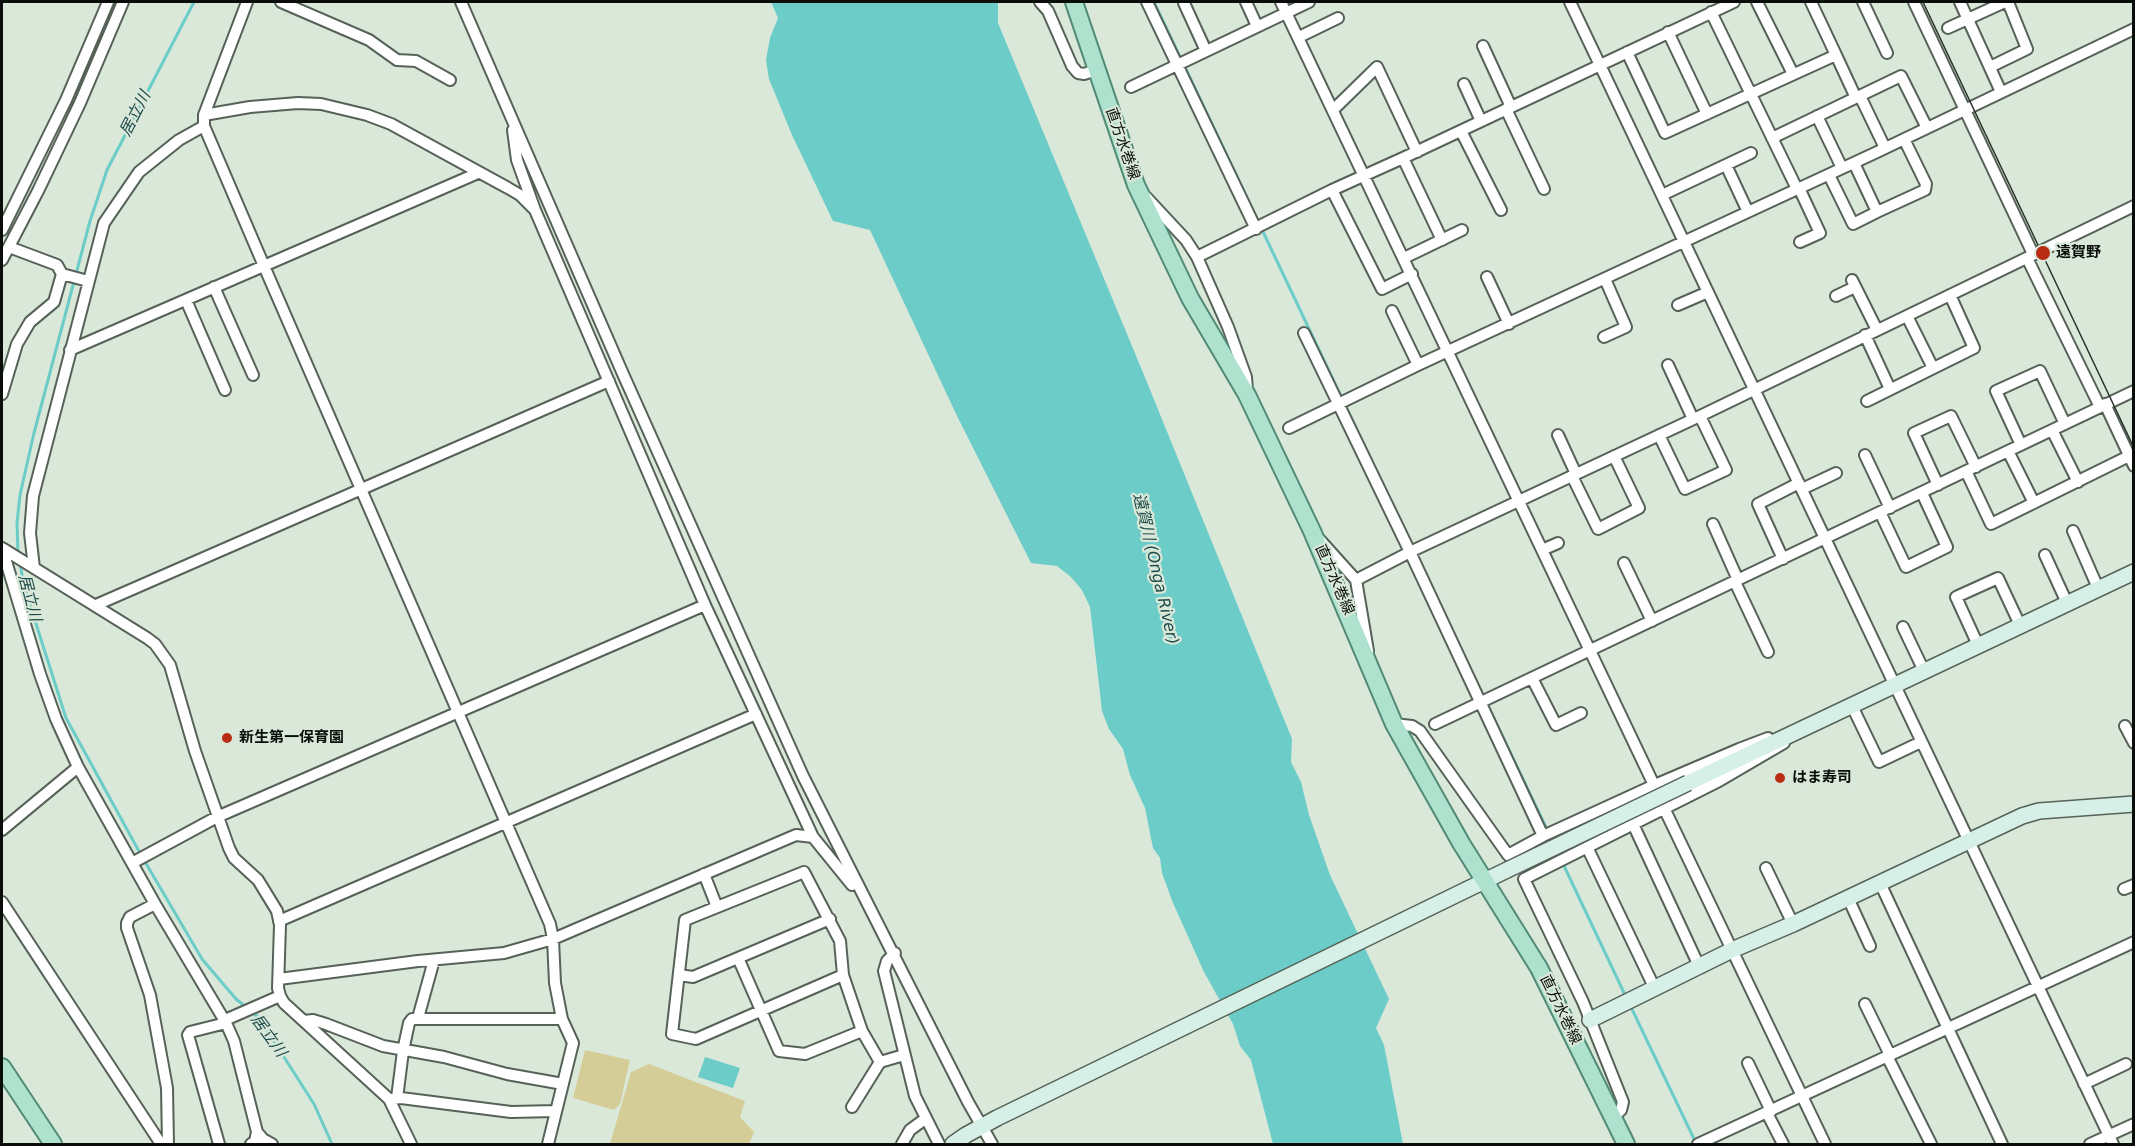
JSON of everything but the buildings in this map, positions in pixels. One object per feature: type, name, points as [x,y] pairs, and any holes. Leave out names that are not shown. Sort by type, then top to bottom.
[{"type":"main road","name":"直方水巻線","points":[[1074,2],[1136,185],[1190,298],[1247,395],[1312,531],[1394,724],[1461,843],[1479,883],[1539,968],[1626,1144]]},
{"type":"main road","points":[[2,1066],[53,1144]]},
{"type":"street","points":[[2,230],[66,100],[108,2]]},
{"type":"street","points":[[2,260],[80,103],[123,2]]},
{"type":"street","points":[[247,2],[204,121],[264,266],[550,924],[555,983],[562,1019],[573,1043],[548,1144]]},
{"type":"street","points":[[281,2],[369,40],[397,60],[416,61],[450,80]]},
{"type":"street","points":[[461,2],[803,776],[992,1144]]},
{"type":"street","points":[[1040,2],[1048,11],[1072,66],[1078,73],[1084,74],[1096,70]]},
{"type":"street","points":[[1080,21],[1081,2]]},
{"type":"street","points":[[1147,2],[1181,63],[1259,228]]},
{"type":"street","points":[[1246,2],[1257,26]]},
{"type":"street","points":[[1131,87],[1257,26],[1284,10],[1309,2]]},
{"type":"street","points":[[1570,2],[2111,1140]]},
{"type":"street","points":[[1197,257],[1332,190],[1734,2]]},
{"type":"street","points":[[1757,2],[1793,74]]},
{"type":"street","points":[[1811,2],[1885,148]]},
{"type":"street","points":[[1863,2],[1887,53]]},
{"type":"street","points":[[1914,2],[2030,256],[2131,461],[2078,482],[1991,524],[1951,416],[1914,433],[1938,485]]},
{"type":"street","points":[[1960,2],[2001,92]]},
{"type":"street","points":[[1948,28],[2006,2],[2027,49],[1990,67]]},
{"type":"street","points":[[1184,3],[1206,51]]},
{"type":"street","points":[[1284,10],[1334,109],[1362,176],[1404,258],[1409,276],[1516,502],[1542,550],[1650,787]]},
{"type":"street","points":[[1711,12],[1820,233],[1800,242]]},
{"type":"street","points":[[1299,37],[1338,18]]},
{"type":"street","points":[[1289,428],[1418,365],[1829,175],[2133,29]]},
{"type":"street","points":[[1668,32],[1707,114]]},
{"type":"street","points":[[1483,46],[1544,189]]},
{"type":"street","points":[[1627,52],[1665,134],[1836,55]]},
{"type":"street","points":[[1334,109],[1377,67],[1417,152]]},
{"type":"street","points":[[1772,138],[1901,76],[1927,128]]},
{"type":"street","points":[[1464,84],[1481,121]]},
{"type":"street","points":[[31,566],[30,533],[33,496],[87,280],[104,223],[139,172],[204,121],[274,104],[321,104],[367,115],[391,124],[520,195],[535,210]]},
{"type":"street","points":[[1817,116],[1842,168]]},
{"type":"street","points":[[511,118],[517,160],[535,210],[705,605],[813,837],[868,905]]},
{"type":"street","points":[[1461,131],[1500,210]]},
{"type":"street","points":[[1829,175],[1853,224],[1925,190],[1926,184],[1904,139]]},
{"type":"street","points":[[1662,195],[1751,153]]},
{"type":"street","points":[[1403,158],[1442,240]]},
{"type":"street","points":[[1854,163],[1878,212]]},
{"type":"street","points":[[1726,165],[1748,212]]},
{"type":"street","points":[[70,350],[478,173]]},
{"type":"street","points":[[1136,185],[1186,240],[1197,257],[1215,296],[1246,377],[1247,395]]},
{"type":"street","points":[[1332,190],[1382,289],[1409,276]]},
{"type":"street","points":[[1356,580],[2133,206]]},
{"type":"street","points":[[1404,258],[1462,230]]},
{"type":"street","points":[[9,247],[57,265],[64,275],[87,280]]},
{"type":"street","points":[[2,394],[17,344],[30,322],[54,302],[64,275]]},
{"type":"street","points":[[1487,277],[1509,324]]},
{"type":"street","points":[[1604,337],[1626,327],[1605,279]]},
{"type":"street","points":[[1836,296],[1854,283],[1876,330]]},
{"type":"street","points":[[214,287],[253,375]]},
{"type":"street","points":[[1678,305],[1708,292]]},
{"type":"street","points":[[1867,401],[1974,348],[1950,295]]},
{"type":"street","points":[[186,300],[225,390]]},
{"type":"street","points":[[1392,311],[1418,365]]},
{"type":"street","points":[[1907,316],[1933,368]]},
{"type":"street","points":[[1304,333],[1342,402],[1547,834]]},
{"type":"street","points":[[1865,335],[1890,389]]},
{"type":"street","points":[[1659,435],[1685,489],[1725,470],[1668,365]]},
{"type":"street","points":[[2021,445],[1996,391],[2040,371],[2065,424]]},
{"type":"street","points":[[96,604],[609,381]]},
{"type":"street","points":[[1435,724],[2133,391]]},
{"type":"street","points":[[2052,430],[2078,482]]},
{"type":"street","points":[[1558,435],[1598,529],[1639,508],[1614,456]]},
{"type":"street","points":[[2008,451],[2034,503]]},
{"type":"street","points":[[1865,455],[1906,567],[1947,547],[1922,493]]},
{"type":"street","points":[[1783,559],[1758,504],[1836,472]]},
{"type":"street","points":[[1713,524],[1768,652]]},
{"type":"street","points":[[1312,531],[1356,580],[1372,668]]},
{"type":"street","points":[[2073,531],[2098,588]]},
{"type":"street","points":[[1542,550],[1558,543]]},
{"type":"street","points":[[4,550],[96,604],[155,644],[170,664],[217,817],[234,858],[258,880],[277,911],[280,996],[284,1003],[393,1099],[411,1144]]},
{"type":"street","points":[[4,550],[40,674],[56,719],[78,767],[134,861],[155,904],[226,1022],[234,1041],[257,1132],[255,1141],[251,1144]]},
{"type":"street","points":[[2045,555],[2067,603]]},
{"type":"street","points":[[1624,563],[1652,621]]},
{"type":"street","points":[[958,1140],[997,1118],[1479,883],[2133,572]]},
{"type":"street","points":[[1978,645],[1956,597],[1998,578],[2020,625]]},
{"type":"street","points":[[134,861],[217,817],[705,605]]},
{"type":"street","points":[[1904,627],[1924,671]]},
{"type":"street","points":[[1532,678],[1556,725],[1581,713]]},
{"type":"street","points":[[1852,706],[1879,762],[1921,742]]},
{"type":"street","points":[[279,921],[756,714]]},
{"type":"street","points":[[1394,724],[1413,726],[1420,731],[1508,855],[1547,834],[1739,748],[1800,731]]},
{"type":"street","points":[[2125,726],[2133,743]]},
{"type":"street","points":[[1612,1118],[1621,1110],[1623,1102],[1590,1020],[1524,879],[1774,750],[1800,731]]},
{"type":"street","points":[[2,830],[78,767]]},
{"type":"street","points":[[1590,1020],[1729,951],[1793,924],[2022,816],[2040,811],[2133,804]]},
{"type":"street","points":[[1661,810],[1798,1097],[1825,1144]]},
{"type":"street","points":[[1633,824],[1700,966]]},
{"type":"street","points":[[279,979],[504,953],[553,939],[796,835],[813,837]]},
{"type":"street","points":[[1587,848],[1655,989]]},
{"type":"street","points":[[1766,868],[1793,924]]},
{"type":"street","points":[[843,975],[696,1039],[672,1034],[685,920],[804,872],[840,941],[843,975],[862,1031],[880,1062]]},
{"type":"street","points":[[704,874],[717,907]]},
{"type":"street","points":[[1880,883],[2002,1144]]},
{"type":"street","points":[[1848,898],[1870,946]]},
{"type":"street","points":[[2,902],[161,1144]]},
{"type":"street","points":[[155,904],[130,918],[127,928],[150,995],[166,1088],[168,1144]]},
{"type":"street","points":[[679,975],[693,977],[830,919]]},
{"type":"street","points":[[1698,1144],[2037,987],[2132,947]]},
{"type":"street","points":[[895,953],[886,961],[884,971],[915,1096],[939,1144]]},
{"type":"street","points":[[738,958],[779,1051],[805,1054],[862,1031]]},
{"type":"street","points":[[418,1018],[435,960]]},
{"type":"street","points":[[219,1144],[188,1035],[190,1032],[226,1022],[280,996]]},
{"type":"street","points":[[1864,1004],[1931,1144]]},
{"type":"street","points":[[393,1099],[409,1023],[412,1019],[562,1019]]},
{"type":"street","points":[[304,1021],[313,1020],[375,1044],[403,1051],[444,1057],[507,1074],[563,1084]]},
{"type":"street","points":[[852,1107],[880,1062],[904,1055]]},
{"type":"street","points":[[1748,1063],[1783,1144]]},
{"type":"street","points":[[2084,1084],[2126,1064]]},
{"type":"street","points":[[393,1099],[511,1112],[556,1111]]},
{"type":"street","points":[[902,1144],[910,1130],[925,1119]]},
{"type":"street","points":[[2090,1144],[2111,1140],[2133,1124]]},
{"type":"street","points":[[257,1132],[272,1144]]},
{"type":"shaded area","points":[[585,1050],[630,1060],[620,1104],[614,1110],[573,1098]]},
{"type":"shaded area","points":[[649,1064],[745,1101],[740,1117],[754,1132],[749,1144],[610,1144],[631,1072]]},
{"type":"water","name":"遠賀川 (Onga River)","points":[[771,2],[998,2],[998,23],[1292,739],[1291,762],[1301,782],[1309,815],[1330,875],[1389,999],[1376,1028],[1384,1045],[1403,1144],[1273,1144],[1251,1060],[1240,1046],[1233,1024],[1204,972],[1173,903],[1162,873],[1160,858],[1153,848],[1145,808],[1130,775],[1123,749],[1109,729],[1102,711],[1090,607],[1082,590],[1057,566],[1031,563],[957,416],[870,230],[833,221],[792,135],[769,79],[766,60],[770,38],[778,18]]},
{"type":"water","points":[[705,1057],[740,1068],[733,1088],[698,1077]]},
{"type":"waterway","name":"居立川","points":[[18,554],[17,523],[20,495],[90,221],[107,170],[194,2]]},
{"type":"waterway","points":[[1154,2],[1181,59]]},
{"type":"waterway","points":[[1184,65],[1384,487]]},
{"type":"waterway","name":"居立川","points":[[20,563],[24,586],[66,718],[141,855]]},
{"type":"waterway","points":[[1455,637],[1553,842]]},
{"type":"waterway","points":[[1557,851],[1626,997]]},
{"type":"waterway","name":"居立川","points":[[144,860],[202,959],[236,999],[246,1007]]},
{"type":"waterway","points":[[1630,1005],[1696,1143]]},
{"type":"waterway","name":"居立川","points":[[251,1011],[259,1018],[314,1104],[332,1144]]},
{"type":"tram line","points":[[1923,2],[2134,448]]},
{"type":"place","name":"遠賀野","points":[[2043,253]]},
{"type":"place","name":"新生第一保育園","points":[[227,738]]},
{"type":"place","name":"はま寿司","points":[[1780,778]]}]
